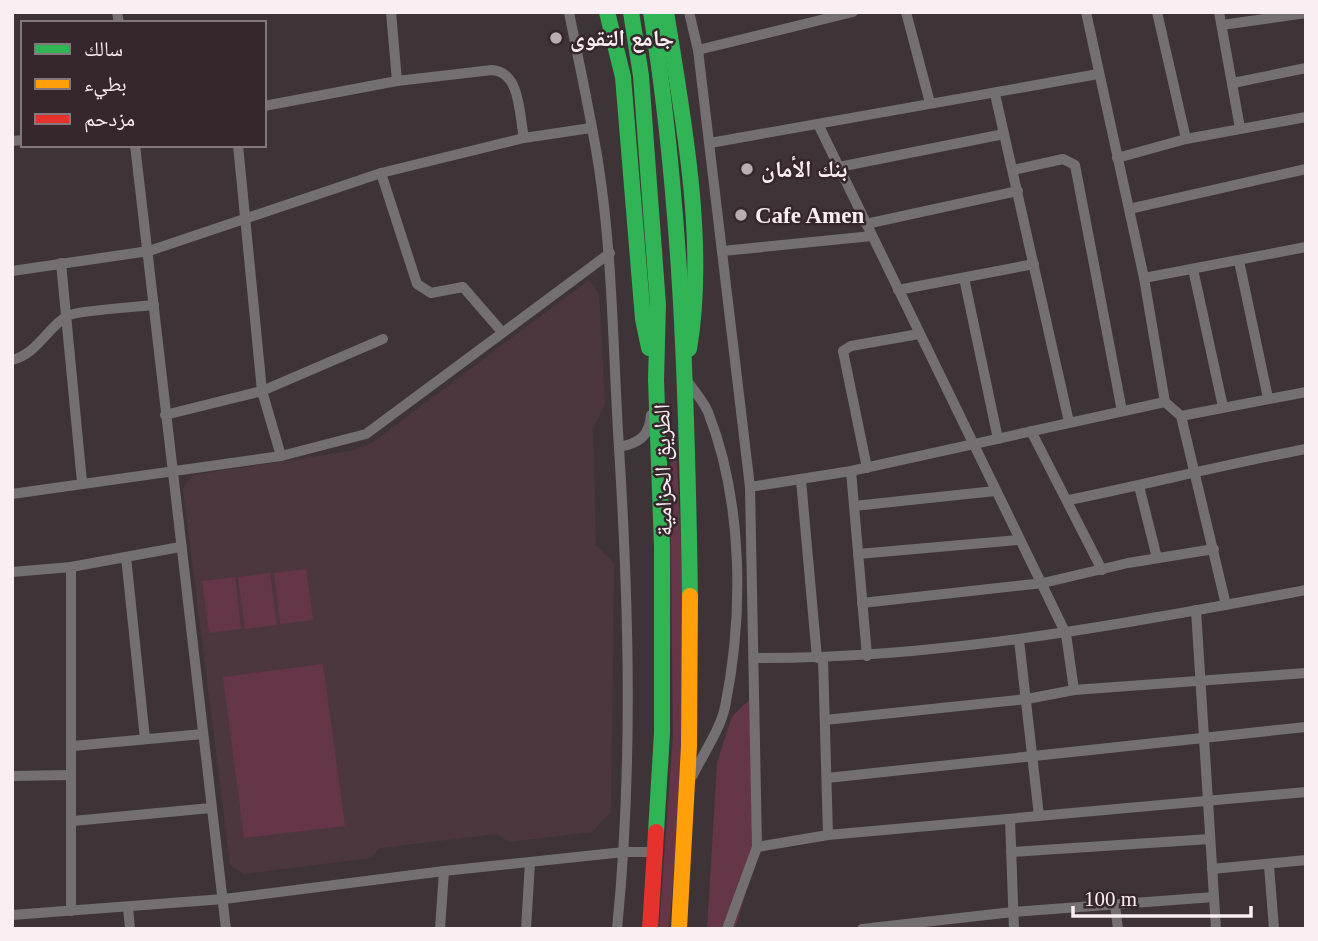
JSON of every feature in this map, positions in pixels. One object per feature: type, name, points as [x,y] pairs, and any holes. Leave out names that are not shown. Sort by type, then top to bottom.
[{"type":"highway","points":[[607,12],[623,77],[643,318],[656,380]]},
{"type":"highway","name":"الطريق الحزامية","points":[[631,12],[642,76],[658,305],[656,380],[662,547],[662,733],[650,929]]},
{"type":"highway","name":"الطريق الحزامية","points":[[652,12],[662,71],[675,204],[684,377],[689,782],[679,929]]},
{"type":"highway","points":[[666,12],[677,77],[694,243],[694,325],[684,377]]},
{"type":"street","points":[[391,12],[397,81]]},
{"type":"street","points":[[569,12],[591,128],[610,253],[626,587],[628,734],[624,852],[617,929]]},
{"type":"street","points":[[689,12],[698,50],[710,143],[750,487],[757,847],[727,929]]},
{"type":"street","points":[[698,50],[853,12]]},
{"type":"street","points":[[906,12],[930,103]]},
{"type":"street","points":[[1086,12],[1144,278],[1165,402],[1181,416],[1226,605]]},
{"type":"street","points":[[1157,12],[1186,139]]},
{"type":"street","points":[[1219,12],[1240,128]]},
{"type":"street","points":[[1222,25],[1306,13]]},
{"type":"street","points":[[1233,83],[1306,68]]},
{"type":"street","points":[[266,106],[397,81],[492,70],[504,73],[513,81],[524,138]]},
{"type":"street","points":[[710,143],[1098,74]]},
{"type":"street","points":[[995,94],[1069,422]]},
{"type":"street","points":[[1117,158],[1186,139],[1306,117]]},
{"type":"street","points":[[818,124],[972,445],[1043,583],[1066,634],[1074,690]]},
{"type":"street","points":[[12,271],[149,251],[245,221],[381,173],[524,138],[591,128]]},
{"type":"street","points":[[839,167],[1004,134]]},
{"type":"street","points":[[135,147],[149,251],[170,469],[226,929]]},
{"type":"street","points":[[238,147],[261,391],[281,456]]},
{"type":"street","points":[[1013,170],[1063,159],[1075,164],[1122,411]]},
{"type":"street","points":[[1129,209],[1306,169]]},
{"type":"street","points":[[381,173],[417,284],[431,293],[463,287],[502,332]]},
{"type":"street","points":[[866,224],[1018,191]]},
{"type":"street","points":[[723,251],[872,236]]},
{"type":"street","points":[[1144,278],[1306,247]]},
{"type":"street","points":[[12,494],[170,469],[281,456],[366,434],[610,253]]},
{"type":"street","points":[[1239,261],[1268,398]]},
{"type":"street","points":[[61,262],[82,482]]},
{"type":"street","points":[[898,290],[1034,264]]},
{"type":"street","points":[[1193,269],[1223,407]]},
{"type":"street","points":[[964,278],[998,439]]},
{"type":"street","points":[[12,360],[38,346],[68,316],[154,305]]},
{"type":"street","points":[[867,468],[843,351],[851,346],[919,334]]},
{"type":"street","points":[[165,415],[261,391],[383,339]]},
{"type":"street","points":[[684,377],[707,409],[726,474],[735,562],[735,624],[724,710],[689,782]]},
{"type":"street","points":[[619,447],[637,443],[644,438],[650,426],[656,380]]},
{"type":"street","points":[[1181,416],[1306,392]]},
{"type":"street","points":[[750,487],[867,468],[1165,402]]},
{"type":"street","points":[[1031,431],[1069,500],[1102,570]]},
{"type":"street","points":[[1069,500],[1139,486],[1196,470],[1306,449]]},
{"type":"street","points":[[851,471],[867,656]]},
{"type":"street","points":[[801,480],[825,720],[828,835]]},
{"type":"street","points":[[1139,486],[1157,558]]},
{"type":"street","points":[[854,506],[995,491]]},
{"type":"street","points":[[858,554],[1020,540]]},
{"type":"street","points":[[12,572],[71,567],[180,547]]},
{"type":"street","points":[[862,603],[1043,583],[1157,558],[1214,549]]},
{"type":"street","points":[[127,556],[145,739]]},
{"type":"street","points":[[71,567],[71,911]]},
{"type":"street","points":[[754,658],[867,656],[1019,640],[1066,634],[1306,590]]},
{"type":"street","points":[[1196,610],[1216,929]]},
{"type":"street","points":[[1019,640],[1039,816]]},
{"type":"street","points":[[825,720],[1027,699],[1074,690],[1306,673]]},
{"type":"street","points":[[827,778],[1306,727]]},
{"type":"street","points":[[73,746],[204,734]]},
{"type":"street","points":[[12,776],[71,775]]},
{"type":"street","points":[[757,847],[828,835],[1306,792]]},
{"type":"street","points":[[73,821],[211,808]]},
{"type":"street","points":[[1010,819],[1014,929]]},
{"type":"street","points":[[1011,852],[1210,839]]},
{"type":"street","points":[[12,915],[224,899],[444,871],[624,852],[656,852]]},
{"type":"street","points":[[1212,869],[1269,866],[1306,860]]},
{"type":"street","points":[[526,929],[530,862]]},
{"type":"street","points":[[1269,866],[1274,929]]},
{"type":"street","points":[[440,929],[444,871]]},
{"type":"street","points":[[862,929],[1013,912],[1214,897]]},
{"type":"street","points":[[1115,905],[1118,929]]},
{"type":"street","points":[[128,907],[130,929]]},
{"type":"shaded area","points":[[589,280],[599,294],[605,405],[593,428],[596,545],[614,563],[611,812],[592,832],[509,842],[497,834],[380,848],[371,858],[243,874],[230,865],[183,488],[193,475],[351,451],[372,443]]},
{"type":"shaded area","points":[[674,424],[681,550],[681,740],[669,929],[659,929],[673,735],[670,477]]},
{"type":"shaded area","points":[[306,569],[313,620],[280,624],[274,573]]},
{"type":"shaded area","points":[[270,573],[277,625],[245,629],[238,577]]},
{"type":"shaded area","points":[[235,577],[241,629],[209,633],[202,581]]},
{"type":"shaded area","points":[[323,664],[345,826],[244,838],[223,677]]},
{"type":"shaded area","points":[[758,692],[760,845],[735,929],[707,929],[717,763],[732,716]]},
{"type":"traffic: fast","points":[[607,12],[623,77],[643,319],[649,348]]},
{"type":"traffic: fast","points":[[631,12],[641,76],[658,305],[656,380],[662,547],[662,733],[656,832]]},
{"type":"traffic: fast","points":[[651,12],[670,157],[681,303],[690,596]]},
{"type":"traffic: fast","points":[[666,12],[691,181],[694,224],[694,309],[689,349]]},
{"type":"traffic: slow","points":[[679,929],[689,746],[690,596]]},
{"type":"traffic: jam","points":[[650,929],[656,832]]},
{"type":"place","name":"جامع التقوى","points":[[556,38]]},
{"type":"place","name":"بنك الأمان","points":[[747,169]]},
{"type":"place","name":"Cafe Amen","points":[[741,215]]}]
